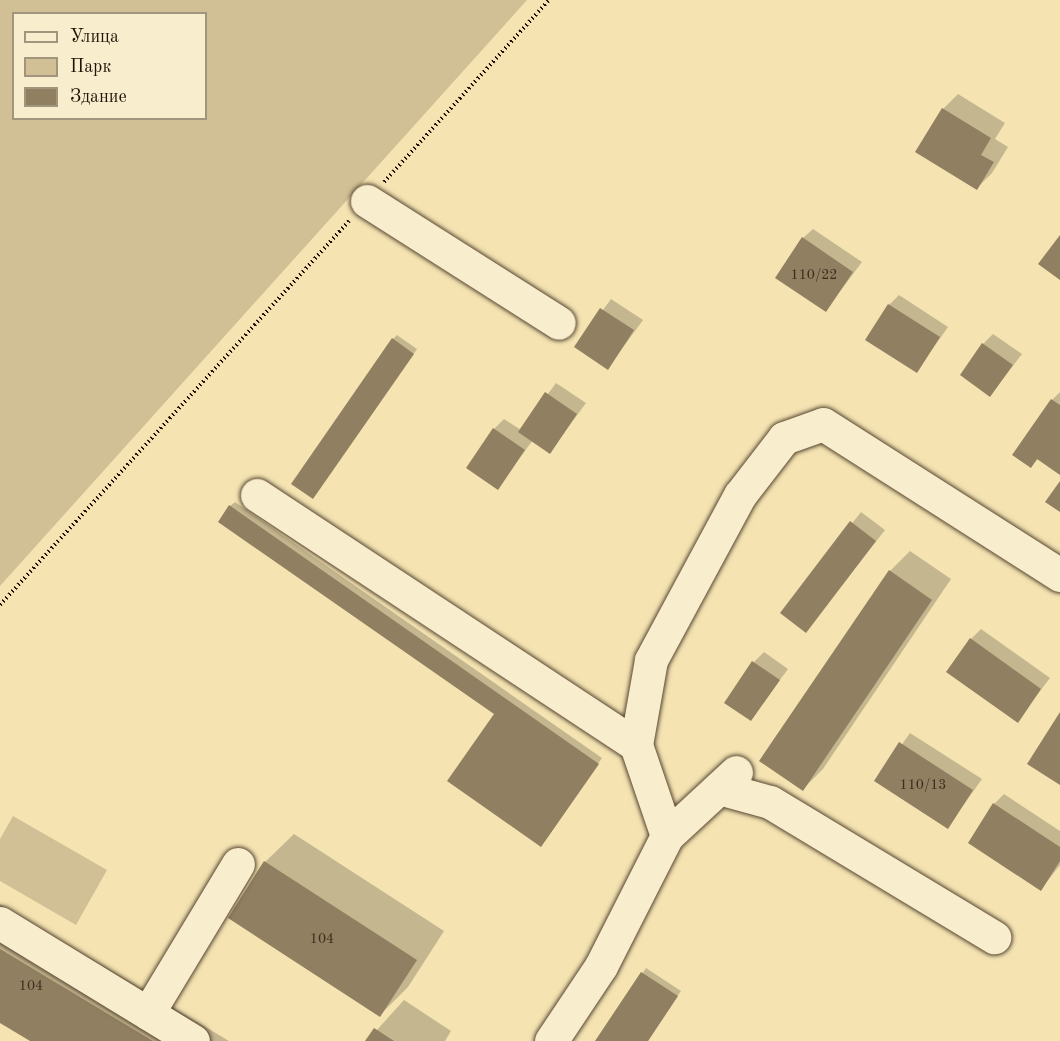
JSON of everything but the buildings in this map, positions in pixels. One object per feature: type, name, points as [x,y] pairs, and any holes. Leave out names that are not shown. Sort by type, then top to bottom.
[{"type":"lane","points":[[367,201],[559,323]]},
{"type":"lane","points":[[667,836],[636,745],[651,660],[740,495],[784,438],[823,424],[856,442],[1060,575]]},
{"type":"lane","points":[[257,495],[636,745]]},
{"type":"lane","points":[[551,1041],[601,966],[667,836],[727,780],[770,802],[994,937]]},
{"type":"lane","points":[[148,1014],[238,864]]},
{"type":"lane","points":[[0,923],[193,1041]]},
{"type":"path","points":[[0,605],[549,0]]},
{"type":"green space","points":[[0,0],[527,0],[0,586]]},
{"type":"green space","points":[[13,816],[107,870],[76,925],[0,881],[0,839]]}]
